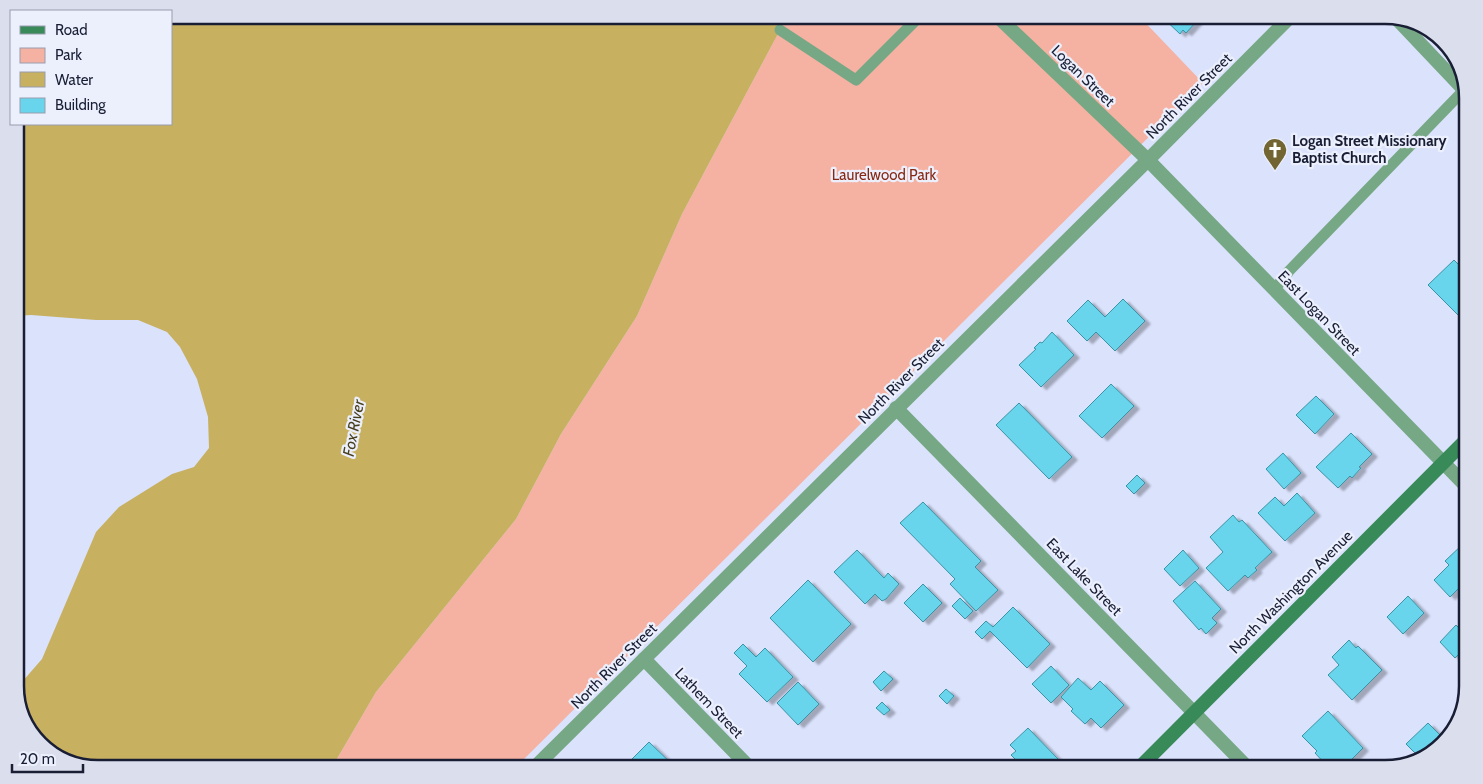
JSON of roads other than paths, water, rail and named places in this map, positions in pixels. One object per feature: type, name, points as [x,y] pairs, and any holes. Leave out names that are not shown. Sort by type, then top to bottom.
[{"type":"main road","name":"North Washington Avenue","points":[[1147,760],[1459,447]]},
{"type":"street","name":"Logan Street","points":[[1005,24],[1148,160]]},
{"type":"street","name":"North River Street","points":[[542,760],[1283,24]]},
{"type":"street","points":[[1403,26],[1458,84]]},
{"type":"street","name":"East Logan Street","points":[[1148,160],[1459,479]]},
{"type":"street","name":"East Lake Street","points":[[896,408],[1240,760]]},
{"type":"street","name":"Lathem Street","points":[[644,659],[742,760]]},
{"type":"lane","points":[[780,30],[856,80],[912,24]]},
{"type":"lane","points":[[1274,290],[1289,271],[1459,99]]},
{"type":"water","name":"Fox River","points":[[172,24],[783,24],[682,214],[637,316],[561,434],[516,519],[376,692],[336,760],[83,759],[56,748],[36,728],[25,701],[24,680],[42,659],[96,532],[119,507],[172,474],[194,467],[209,448],[208,417],[197,379],[180,347],[167,332],[138,320],[96,320],[24,315],[24,125],[172,125]]},
{"type":"place","name":"Logan Street Missionary Baptist Church","points":[[1275,171]]},
{"type":"park label","name":"Laurelwood Park","points":[[884,175]]}]
